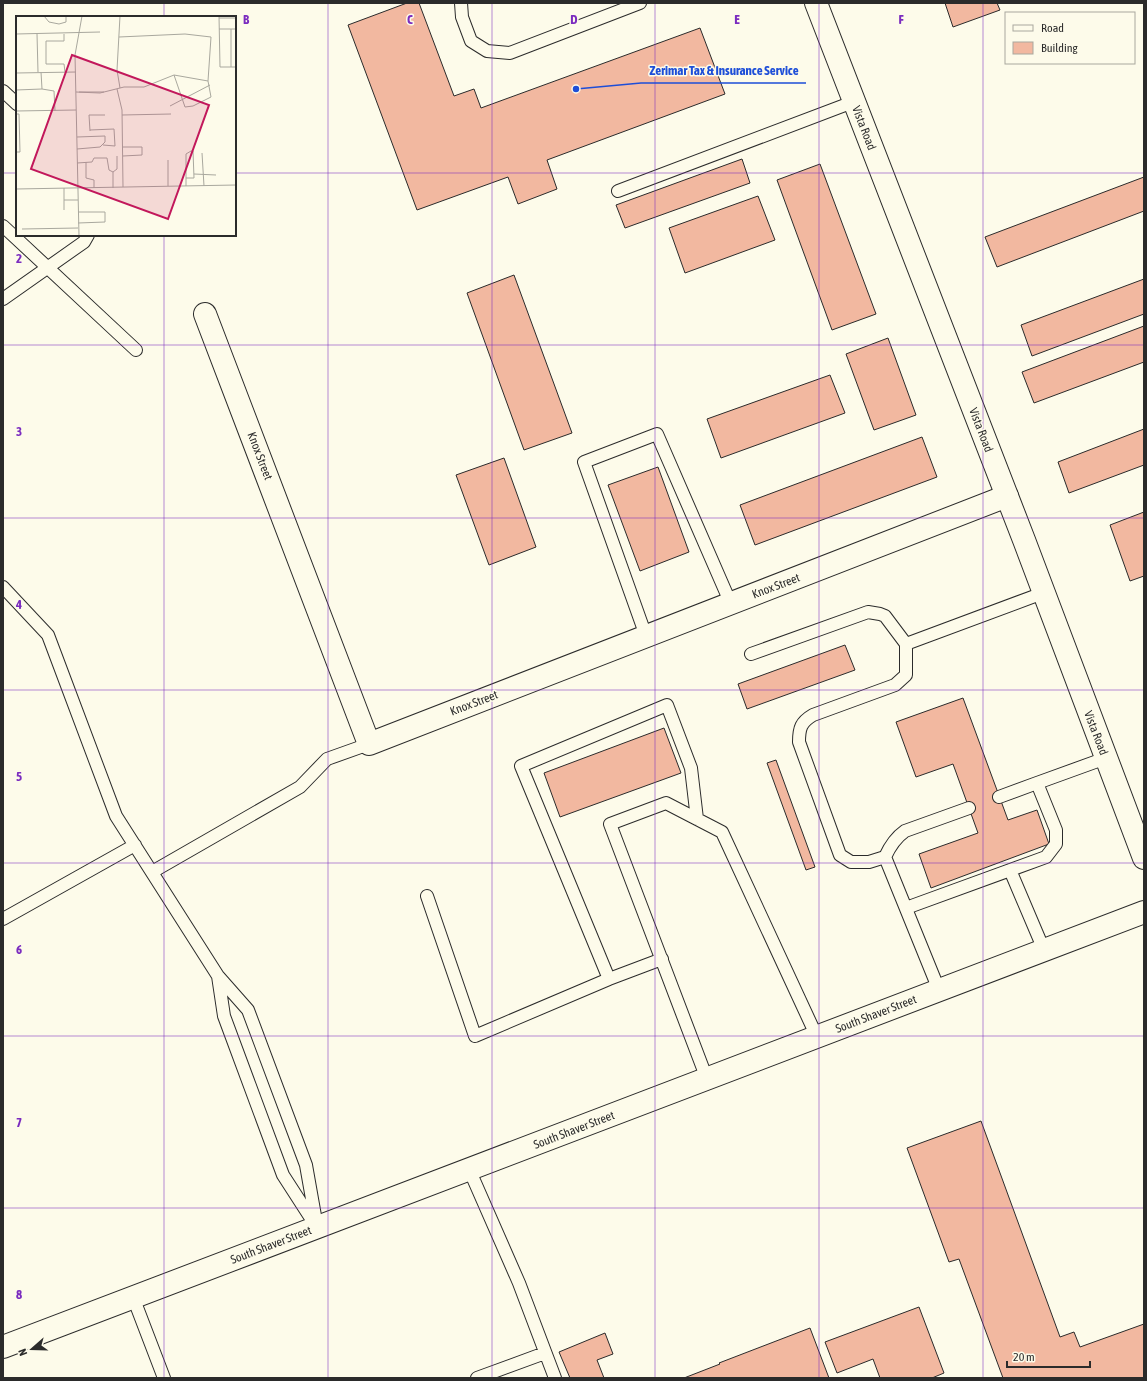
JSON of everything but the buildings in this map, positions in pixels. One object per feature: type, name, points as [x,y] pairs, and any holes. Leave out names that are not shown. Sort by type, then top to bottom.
[{"type":"street","name":"Vista Road","points":[[816,3],[853,102],[1007,496],[1144,858]]},
{"type":"street","name":"Knox Street","points":[[205,314],[369,744],[1007,496]]},
{"type":"street","name":"South Shaver Street","points":[[3,1347],[1144,912]]},
{"type":"lane","points":[[461,3],[462,17],[471,41],[487,51],[510,53],[640,3]]},
{"type":"lane","points":[[3,91],[16,103]]},
{"type":"lane","points":[[618,191],[853,102]]},
{"type":"lane","points":[[3,226],[136,350]]},
{"type":"lane","points":[[3,300],[84,242],[87,236]]},
{"type":"lane","points":[[646,636],[584,462],[650,436],[658,434],[731,604]]},
{"type":"lane","points":[[3,587],[48,635],[116,816],[136,845],[218,976],[248,1010],[306,1165],[317,1227]]},
{"type":"lane","points":[[906,644],[1043,593]]},
{"type":"lane","points":[[751,654],[868,612],[885,616],[906,644],[906,675],[900,681],[895,685],[813,715],[807,719],[799,730],[799,742],[840,855],[851,862],[869,862],[885,857]]},
{"type":"lane","points":[[609,979],[521,766],[668,705],[691,768],[697,819]]},
{"type":"lane","points":[[152,872],[300,787],[327,759],[369,744]]},
{"type":"lane","points":[[999,796],[1106,758]]},
{"type":"lane","points":[[906,908],[1046,857],[1056,844],[1056,830],[1037,783]]},
{"type":"lane","points":[[707,1079],[610,824],[666,803],[722,832],[817,1037]]},
{"type":"lane","points":[[939,990],[885,857],[891,844],[898,835],[905,831],[969,808]]},
{"type":"lane","points":[[3,919],[136,845]]},
{"type":"lane","points":[[1010,870],[1044,950]]},
{"type":"lane","points":[[427,896],[475,1036],[609,979],[662,959]]},
{"type":"lane","points":[[218,976],[224,1016],[283,1175],[317,1227]]},
{"type":"lane","points":[[469,1169],[519,1283],[554,1378]]},
{"type":"lane","points":[[132,1297],[164,1378]]},
{"type":"lane","points":[[477,1378],[545,1353]]},
{"type":"place","name":"Zerimar Tax & Insurance Service","points":[[576,89]]}]
